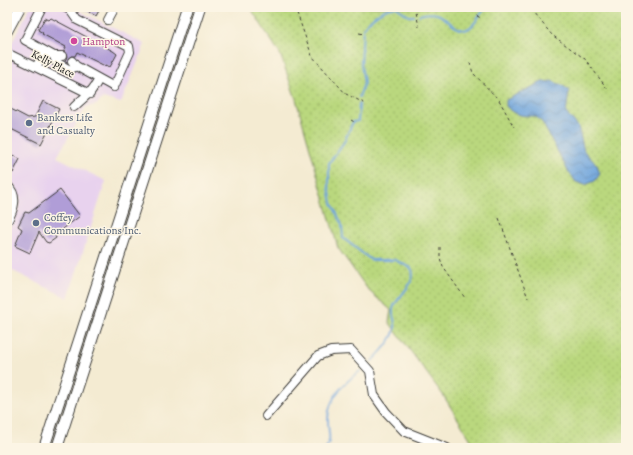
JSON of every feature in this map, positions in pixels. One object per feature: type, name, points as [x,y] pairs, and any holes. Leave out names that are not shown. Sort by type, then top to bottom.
[{"type":"main road","points":[[7,31],[20,7]]},
{"type":"main road","points":[[44,448],[187,7]]},
{"type":"main road","points":[[57,448],[200,7]]},
{"type":"street","points":[[42,7],[25,40],[58,56],[56,62],[70,70],[74,64],[114,87],[130,52],[129,46],[77,20],[70,10],[64,7]]},
{"type":"street","points":[[108,20],[114,7]]},
{"type":"street","points":[[36,67],[45,51]]},
{"type":"street","name":"Kelly Place","points":[[7,53],[90,94]]},
{"type":"street","points":[[74,107],[90,94],[99,79]]},
{"type":"street","points":[[7,184],[12,189],[15,199],[7,222]]},
{"type":"street","points":[[266,416],[318,356],[331,351],[351,350],[370,371],[374,395],[386,412],[404,431],[447,448]]},
{"type":"path","points":[[298,7],[298,13],[312,56],[346,94],[366,104]]},
{"type":"path","points":[[415,7],[418,27]]},
{"type":"path","points":[[525,7],[533,12],[552,35],[585,59],[609,91]]},
{"type":"path","points":[[477,16],[481,18]]},
{"type":"path","points":[[359,33],[364,34]]},
{"type":"path","points":[[470,63],[473,73],[499,100],[514,127]]},
{"type":"path","points":[[351,120],[356,123]]},
{"type":"path","points":[[499,218],[528,298]]},
{"type":"path","points":[[440,247],[440,258],[443,267],[465,298]]},
{"type":"shaded area","points":[[30,7],[72,7],[145,44],[121,103],[103,98],[96,105],[86,107],[57,157],[106,181],[68,298],[7,268],[7,233],[18,210],[20,198],[15,186],[7,178],[7,52]]},
{"type":"green space","points":[[250,7],[626,7],[626,448],[476,448],[443,395],[389,322],[391,310],[369,291],[338,248],[296,99],[280,54]]},
{"type":"water","points":[[552,81],[562,85],[569,91],[566,113],[578,126],[584,151],[597,165],[600,174],[595,181],[585,185],[576,182],[568,171],[542,122],[535,116],[516,114],[506,106],[506,100],[542,82]]},
{"type":"building","points":[[79,7],[101,7],[96,16]]},
{"type":"building","name":"Hampton","points":[[45,18],[49,20],[51,18],[117,54],[110,67],[77,52],[75,56],[71,56],[67,62],[65,61],[67,56],[64,51],[66,47],[42,34],[43,33],[38,30]]},
{"type":"building","name":"Bankers Life and Casualty","points":[[43,101],[59,109],[41,144],[7,127],[7,107],[28,118],[35,117]]},
{"type":"building","points":[[7,152],[20,159],[13,173],[7,171]]},
{"type":"building","name":"Coffey Communications Inc.","points":[[60,190],[80,216],[55,235],[56,238],[49,243],[46,242],[39,232],[30,253],[15,246],[22,229],[18,226],[25,212],[29,213]]},
{"type":"waterway","points":[[359,97],[364,83],[361,65],[363,28],[378,14],[395,7]]},
{"type":"waterway","points":[[396,7],[409,16],[414,16]]},
{"type":"waterway","points":[[419,15],[428,13],[435,14],[441,16],[454,26],[465,30],[472,26],[488,7]]},
{"type":"waterway","points":[[359,104],[358,121],[353,122],[344,142],[329,163],[329,187],[332,203],[342,225],[343,238],[371,260],[395,260],[411,268],[413,273],[410,283],[396,302],[393,309],[395,324],[394,332],[386,346],[372,361]]},
{"type":"waterway","points":[[326,448],[329,442],[328,413],[333,399],[343,386],[360,371]]},
{"type":"place","name":"Hampton","points":[[74,41]]},
{"type":"place","name":"Bankers Life and Casualty","points":[[29,123]]},
{"type":"place","name":"Coffey Communications Inc.","points":[[36,223]]}]
